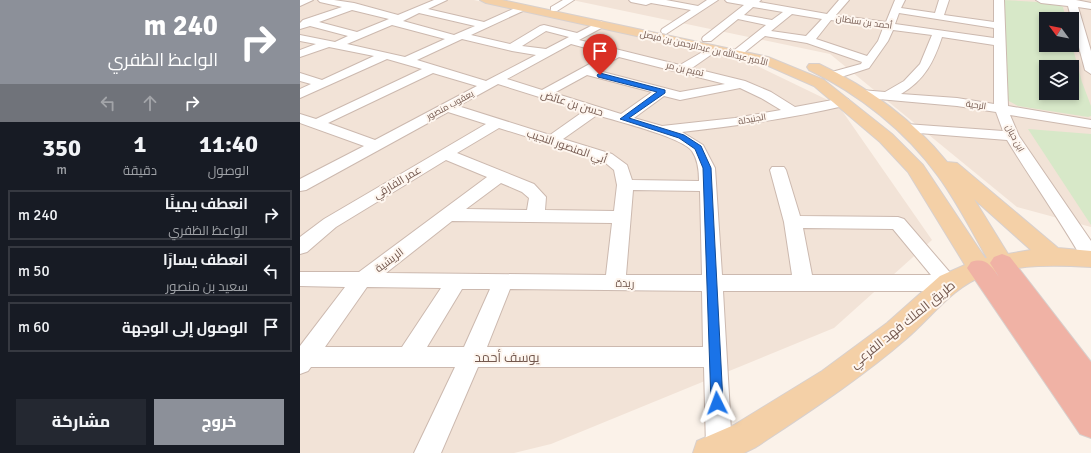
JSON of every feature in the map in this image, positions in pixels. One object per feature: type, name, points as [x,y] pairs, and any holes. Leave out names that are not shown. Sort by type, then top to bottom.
[{"type":"highway","points":[[991,265],[1091,385]]},
{"type":"highway","points":[[991,265],[1091,423]]},
{"type":"main road","name":"الأمير عبدالله بن عبدالرحمن بن فيصل","points":[[486,0],[554,9],[666,31],[709,44]]},
{"type":"main road","name":"الأمير عبدالله بن عبدالرحمن بن فيصل","points":[[519,4],[601,24],[798,61],[832,76],[861,94],[906,128],[944,169],[991,265]]},
{"type":"main road","name":"الأمير عبدالله بن عبدالرحمن بن فيصل","points":[[740,51],[798,73],[819,83],[886,138],[916,169],[991,265]]},
{"type":"main road","points":[[906,128],[1052,256]]},
{"type":"main road","name":"طريق الملك فهد الفرعي","points":[[714,451],[745,436],[832,380],[897,331],[949,283],[991,265],[1052,256],[1091,258]]},
{"type":"street","points":[[300,3],[308,0]]},
{"type":"street","points":[[323,0],[459,37],[512,48],[548,53]]},
{"type":"street","points":[[303,23],[371,0]]},
{"type":"street","points":[[300,54],[360,36],[442,0]]},
{"type":"street","points":[[554,9],[569,0]]},
{"type":"street","points":[[634,0],[699,9]]},
{"type":"street","points":[[666,31],[713,0]]},
{"type":"street","name":"أحمد بن سلطان","points":[[730,0],[754,2],[828,17],[998,42]]},
{"type":"street","points":[[829,0],[843,1]]},
{"type":"street","points":[[938,17],[944,0]]},
{"type":"street","name":"ابن حيان","points":[[999,0],[998,42],[1001,108],[1012,136],[1035,173],[1067,217],[1091,258]]},
{"type":"street","points":[[1041,0],[1072,2],[1091,6]]},
{"type":"street","points":[[809,40],[843,1]]},
{"type":"street","points":[[682,69],[736,16],[754,2]]},
{"type":"street","points":[[1072,2],[1086,34],[1091,70]]},
{"type":"street","points":[[406,61],[486,25],[519,4]]},
{"type":"street","points":[[832,76],[865,66],[883,42],[898,5],[938,17],[998,26]]},
{"type":"street","points":[[417,10],[486,25]]},
{"type":"street","points":[[740,51],[775,24],[790,10]]},
{"type":"street","points":[[736,16],[775,24]]},
{"type":"street","points":[[303,23],[360,36]]},
{"type":"street","name":"يعقوب منصور","points":[[300,186],[601,24]]},
{"type":"street","name":"تميم بن مر","points":[[512,48],[544,28],[619,52],[741,84],[766,95],[794,112]]},
{"type":"street","points":[[764,33],[809,40],[869,60]]},
{"type":"street","points":[[887,96],[902,89],[918,77],[929,62],[938,33]]},
{"type":"street","name":"حسن بن عائض","points":[[300,38],[386,55],[432,69],[544,94],[682,136],[698,148],[707,168],[708,186],[715,357],[714,451]]},
{"type":"street","points":[[544,94],[619,52]]},
{"type":"street","points":[[300,94],[386,55]]},
{"type":"street","points":[[316,124],[432,69]]},
{"type":"street","points":[[585,71],[680,96],[741,84]]},
{"type":"street","points":[[300,77],[322,84]]},
{"type":"street","points":[[623,119],[662,91]]},
{"type":"street","name":"الرحية","points":[[861,94],[1001,108],[1091,124]]},
{"type":"street","name":"الجنيدلة","points":[[661,130],[735,122],[843,102]]},
{"type":"street","name":"أبي المنصور النجيب","points":[[447,107],[607,157],[621,168],[626,185],[615,283]]},
{"type":"street","points":[[552,140],[596,110]]},
{"type":"street","points":[[300,118],[376,145]]},
{"type":"street","name":"عمر الفارقي","points":[[300,247],[330,223],[497,123]]},
{"type":"street","points":[[906,128],[1012,136]]},
{"type":"street","points":[[445,154],[528,188],[538,197],[534,216]]},
{"type":"street","points":[[778,170],[793,222],[803,283]]},
{"type":"street","name":"الريشية","points":[[302,360],[361,281],[499,176]]},
{"type":"street","points":[[626,185],[708,186]]},
{"type":"street","points":[[448,216],[622,217]]},
{"type":"street","points":[[793,222],[898,223],[949,283]]},
{"type":"street","name":"ريدة","points":[[300,279],[361,281],[615,283],[949,283]]},
{"type":"street","points":[[408,357],[456,282]]},
{"type":"street","points":[[427,453],[471,357],[503,282]]},
{"type":"street","name":"يوسف أحمد","points":[[302,360],[408,357],[715,357]]},
{"type":"shaded area","points":[[300,0],[474,0],[745,60],[838,105],[932,240],[834,328],[551,444],[514,453],[300,453]]},
{"type":"shaded area","points":[[572,0],[1091,0],[1091,227],[1017,207],[830,54]]},
{"type":"green space","points":[[1003,0],[1055,3],[1063,7],[1064,12],[1039,12],[1039,52],[1074,52],[1076,60],[1039,60],[1039,100],[1079,100],[1079,71],[1091,106],[1091,116],[1088,117],[1018,106],[1007,100]]},
{"type":"green space","points":[[1028,129],[1091,134],[1091,225]]},
{"type":"route","points":[[600,75],[662,91],[623,119],[682,136],[698,148],[707,168],[717,403]]}]
